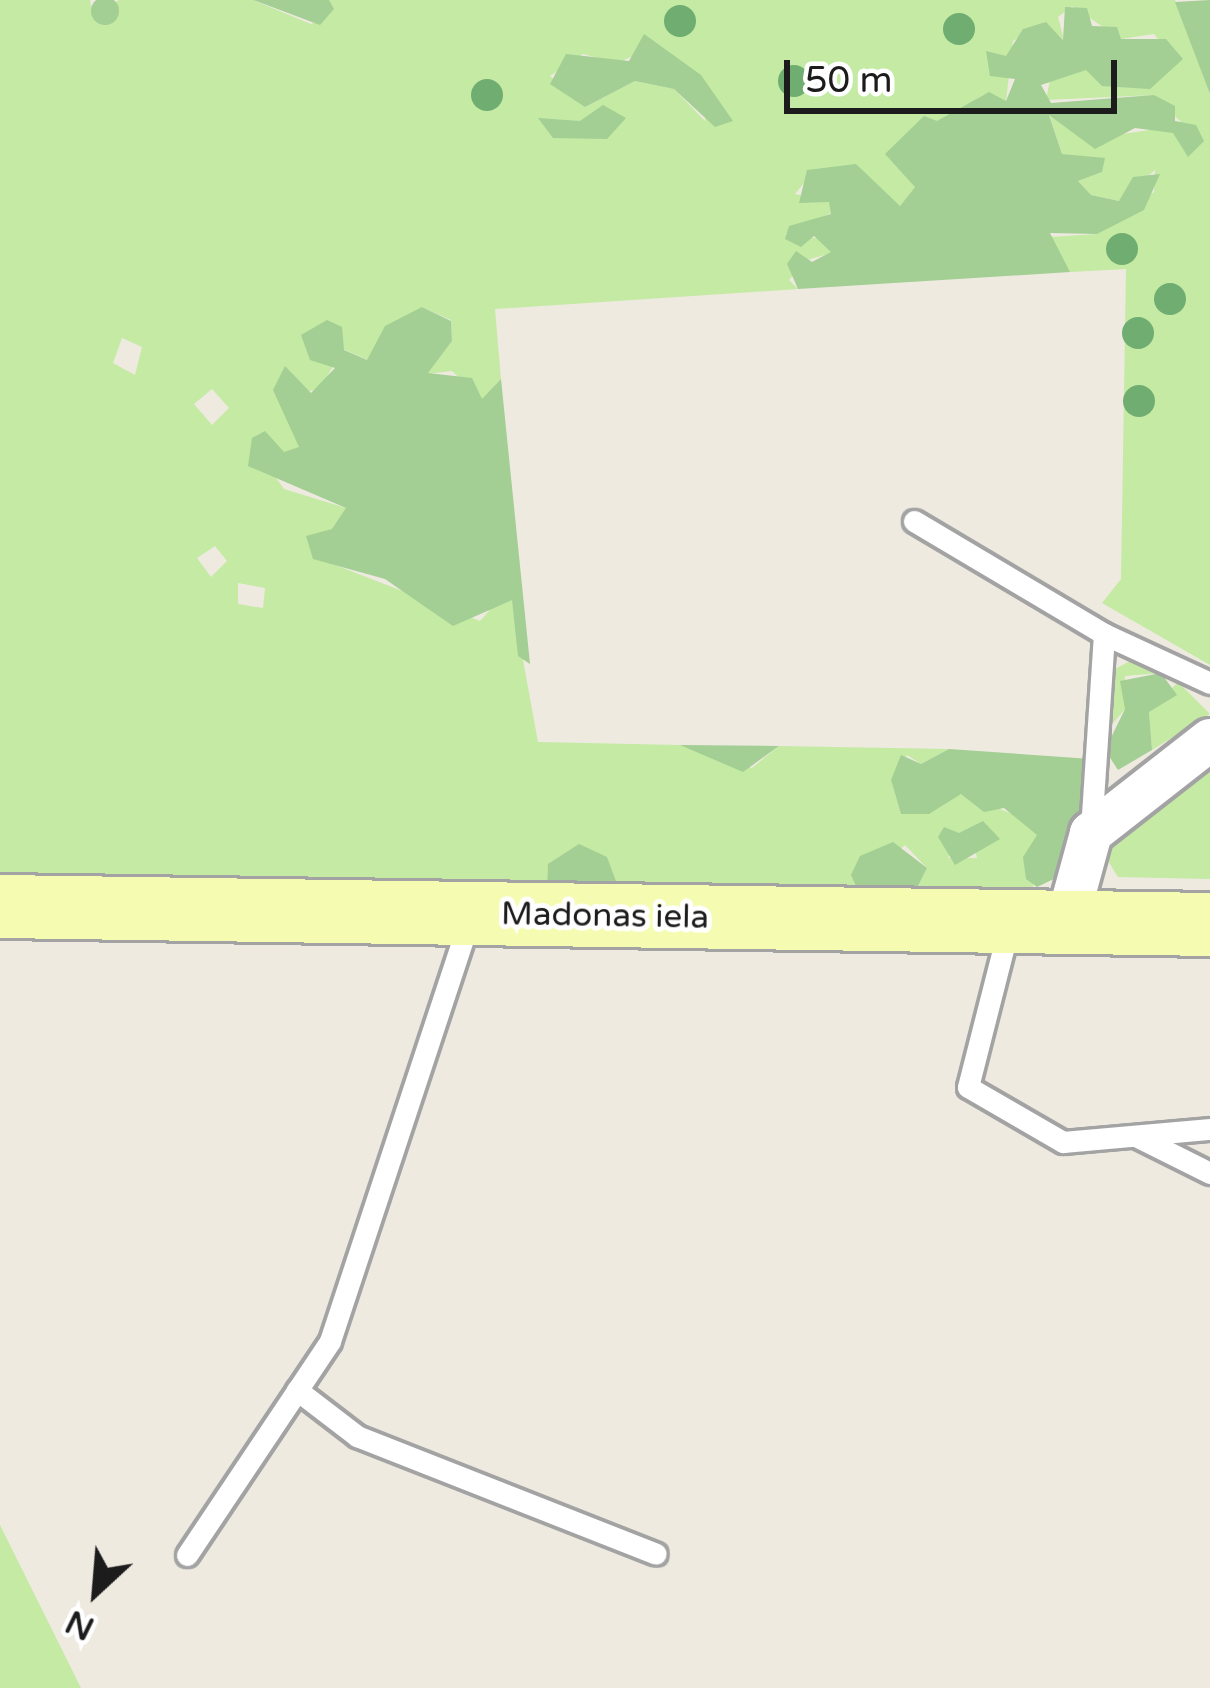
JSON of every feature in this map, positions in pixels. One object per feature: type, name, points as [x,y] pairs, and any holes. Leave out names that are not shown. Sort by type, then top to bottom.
[{"type":"main road","name":"Madonas iela","points":[[0,906],[1210,924]]},
{"type":"street","points":[[1038,922],[1090,832],[1210,740]]},
{"type":"lane","points":[[914,520],[1104,634],[1210,683]]},
{"type":"lane","points":[[1090,832],[1104,634]]},
{"type":"lane","points":[[187,1555],[330,1341],[471,914]]},
{"type":"lane","points":[[1038,922],[968,1087],[1063,1142],[1210,1130]]},
{"type":"lane","points":[[1136,1136],[1210,1173]]},
{"type":"lane","points":[[297,1390],[357,1436],[656,1554]]},
{"type":"green space","points":[[105,-3],[115,1],[119,11],[115,21],[105,25],[95,21],[91,11],[95,1]]},
{"type":"green space","points":[[0,0],[90,0],[93,16],[119,0],[253,0],[311,24],[333,9],[329,0],[1175,0],[1210,94],[1210,665],[1102,603],[1121,579],[1126,269],[1070,272],[1049,237],[1097,234],[1154,192],[1155,170],[1119,201],[1091,195],[1078,181],[1102,172],[1093,158],[1062,154],[1049,114],[1088,139],[1184,125],[1154,95],[1046,100],[1051,75],[1086,70],[1131,88],[1166,49],[1154,34],[1121,39],[1072,6],[1058,17],[1064,40],[1045,22],[1013,41],[1006,101],[983,95],[894,152],[915,187],[899,207],[840,167],[804,183],[795,194],[830,202],[831,213],[785,234],[829,240],[832,253],[807,260],[789,280],[798,289],[495,309],[501,379],[482,400],[452,371],[427,374],[452,341],[451,320],[422,307],[368,360],[343,349],[321,387],[284,401],[299,447],[268,467],[284,489],[346,508],[330,563],[480,621],[504,594],[512,600],[538,742],[680,745],[752,768],[779,746],[949,749],[921,764],[907,755],[891,780],[901,814],[962,794],[1020,817],[1038,835],[1032,896],[912,898],[927,868],[905,845],[857,888],[0,881]],"holes":[[[653,47],[708,86],[705,121],[674,89],[635,81],[585,107],[550,76],[583,54],[617,63]],[[122,338],[142,347],[135,375],[113,363]],[[212,389],[229,408],[212,425],[194,404]],[[215,546],[227,561],[211,577],[197,558]],[[238,583],[265,588],[263,608],[238,604]],[[970,830],[977,858],[948,858],[959,833]]]},
{"type":"green space","points":[[253,0],[329,0],[334,9],[320,25]]},
{"type":"green space","points":[[1210,0],[1210,94],[1175,2]]},
{"type":"green space","points":[[1065,7],[1087,8],[1092,26],[1117,27],[1121,39],[1166,39],[1183,59],[1150,89],[1102,86],[1086,70],[1041,85],[1051,103],[1154,95],[1175,106],[1175,121],[1196,125],[1204,141],[1188,157],[1173,133],[1135,128],[1095,149],[1049,115],[1062,154],[1105,158],[1102,172],[1078,181],[1091,195],[1119,201],[1133,177],[1160,174],[1144,210],[1097,234],[1050,233],[1070,272],[798,289],[787,264],[796,251],[812,262],[831,252],[814,236],[801,247],[785,239],[789,226],[831,214],[829,202],[799,203],[807,170],[856,164],[900,206],[915,187],[885,154],[924,116],[937,121],[989,92],[1006,101],[1015,79],[990,76],[986,51],[1006,56],[1023,29],[1046,22],[1063,40]]},
{"type":"green space","points":[[644,34],[701,75],[733,121],[715,127],[674,89],[635,81],[585,107],[550,84],[566,54],[629,61]]},
{"type":"green space","points":[[603,105],[626,118],[607,139],[553,138],[538,118],[580,121]]},
{"type":"green space","points":[[422,307],[451,321],[452,341],[428,373],[472,378],[482,399],[501,379],[530,664],[518,656],[512,600],[453,626],[385,579],[313,559],[306,536],[332,529],[346,508],[248,466],[252,438],[265,431],[284,452],[299,447],[273,390],[285,366],[311,393],[335,368],[310,360],[301,335],[327,320],[342,327],[344,350],[367,360],[385,326]]},
{"type":"green space","points":[[1134,659],[1161,673],[1125,676],[1125,709],[1109,728],[1113,670]]},
{"type":"green space","points":[[1161,673],[1177,695],[1149,712],[1152,750],[1118,770],[1105,750],[1125,709],[1120,681]]},
{"type":"green space","points":[[1178,682],[1210,714],[1152,750],[1149,712]]},
{"type":"green space","points":[[680,745],[779,746],[743,772]]},
{"type":"green space","points":[[949,749],[1091,759],[1085,811],[1066,834],[1058,877],[1037,887],[1026,879],[1023,857],[1037,835],[1004,808],[984,812],[961,794],[929,814],[901,814],[891,780],[901,755],[921,764]]},
{"type":"green space","points":[[1210,765],[1210,879],[1118,877],[1102,851],[1112,836]]},
{"type":"green space","points":[[983,821],[1000,839],[955,865],[938,837],[944,827],[959,833]]},
{"type":"green space","points":[[893,842],[927,868],[912,898],[857,888],[851,875],[860,856]]},
{"type":"green space","points":[[579,844],[607,857],[617,884],[547,894],[548,864]]},
{"type":"green space","points":[[0,1525],[81,1688],[0,1688]]}]
